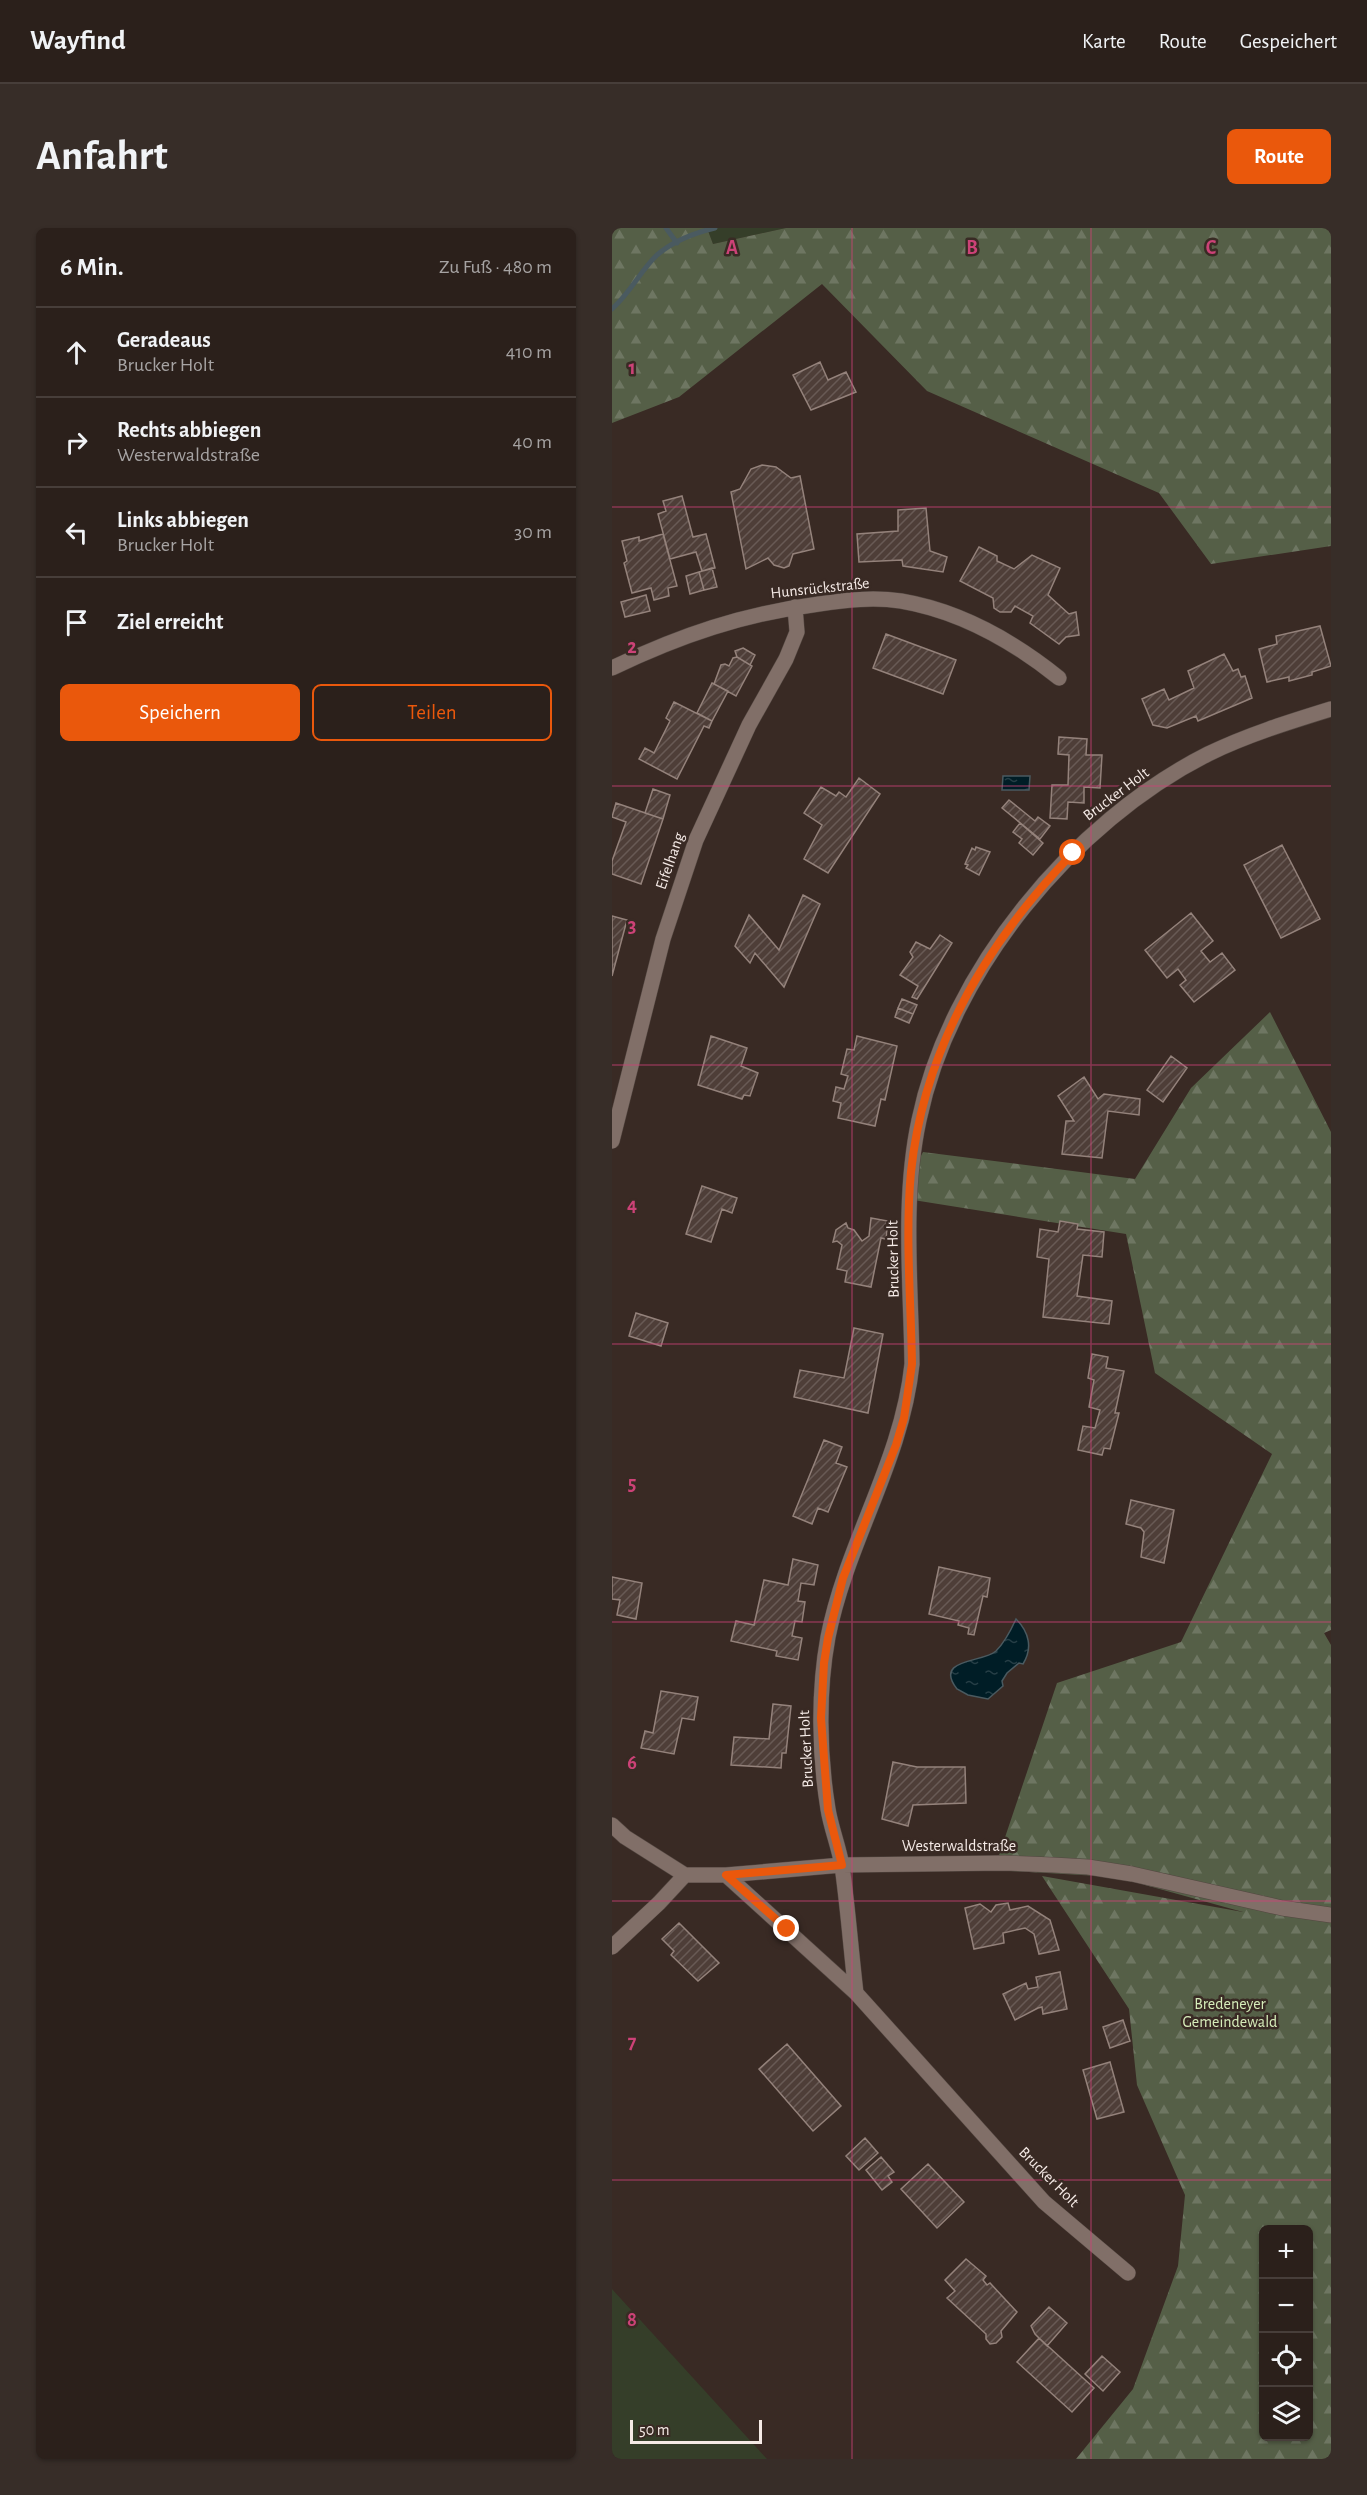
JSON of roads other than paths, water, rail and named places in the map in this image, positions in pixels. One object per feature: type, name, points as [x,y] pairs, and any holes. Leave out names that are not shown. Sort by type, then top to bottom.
[{"type":"street","name":"Hunsrückstraße","points":[[612,669],[679,638],[755,614],[867,598],[900,601],[927,607],[987,630],[1038,661],[1059,678]]},
{"type":"street","name":"Eifelhang","points":[[612,1141],[663,939],[696,840],[749,724],[786,659],[798,632],[795,607]]},
{"type":"street","name":"Brucker Holt","points":[[855,1993],[842,1865],[828,1810],[821,1718],[824,1663],[843,1578],[896,1445],[909,1390],[912,1364],[911,1174],[919,1120],[933,1067],[969,990],[1025,907],[1094,831],[1140,795],[1208,754],[1256,733],[1331,709]]},
{"type":"street","points":[[612,1825],[625,1837],[685,1875],[612,1947]]},
{"type":"street","name":"Westerwaldstraße","points":[[685,1875],[726,1875],[842,1865],[1005,1863],[1088,1867],[1132,1874],[1282,1908],[1331,1915]]},
{"type":"street","name":"Brucker Holt","points":[[726,1875],[855,1993],[1044,2202],[1128,2272]]},
{"type":"water","points":[[1003,776],[1030,776],[1029,790],[1002,790]]},
{"type":"water","points":[[1016,1619],[1027,1635],[1029,1646],[1023,1664],[1019,1663],[1007,1673],[1002,1681],[1003,1686],[988,1699],[968,1695],[957,1689],[951,1679],[951,1672],[955,1667],[996,1651],[1010,1632]]},
{"type":"waterway","points":[[666,228],[677,243]]},
{"type":"waterway","points":[[612,309],[625,296],[651,261],[663,250],[684,238],[715,228]]},
{"type":"park label","name":"Bredeneyer Gemeindewald","points":[[1230,2013]]}]
